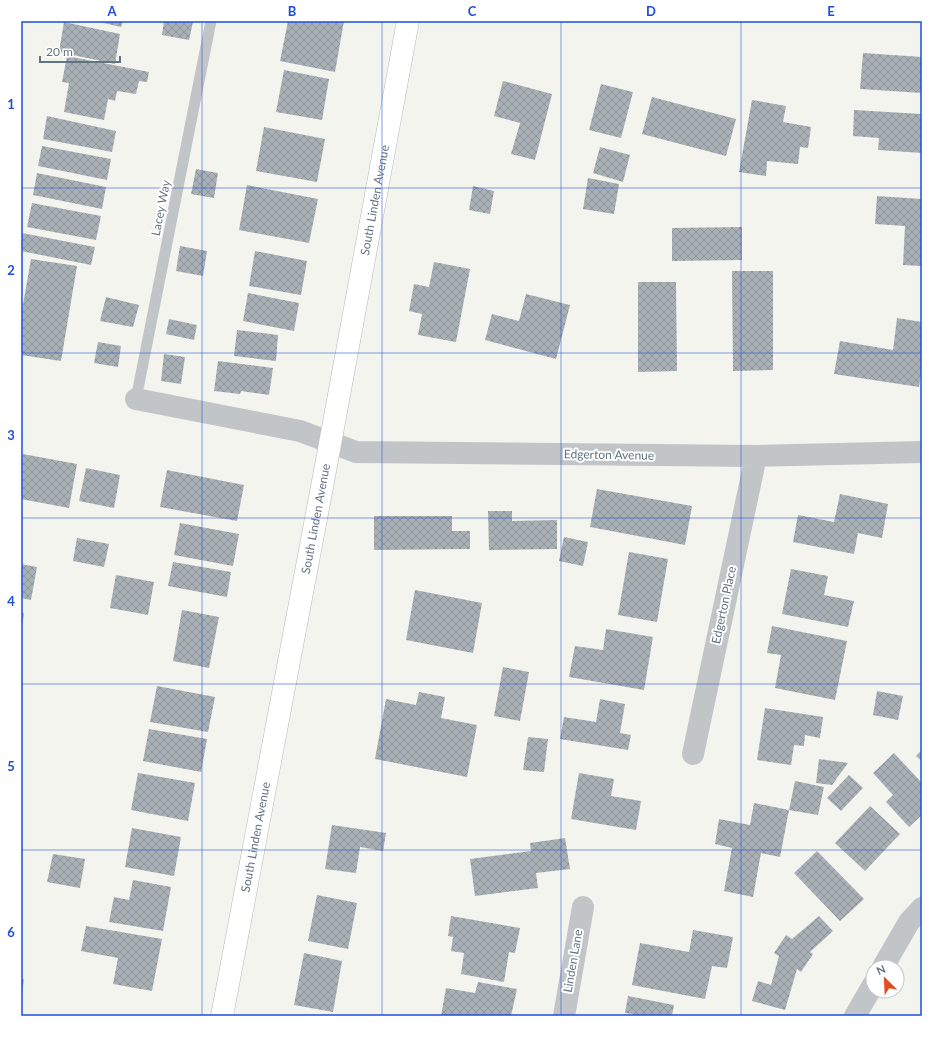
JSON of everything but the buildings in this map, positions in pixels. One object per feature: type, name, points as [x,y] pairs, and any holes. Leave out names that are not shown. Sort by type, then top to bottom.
[{"type":"street","name":"South Linden Avenue","points":[[222,1016],[326,471],[330,442],[408,21]]},
{"type":"street","name":"Edgerton Avenue","points":[[136,399],[300,430],[356,452],[756,456],[922,452]]},
{"type":"street","name":"Edgerton Place","points":[[693,754],[756,456]]},
{"type":"street","name":"Linden Lane","points":[[564,1016],[583,907]]},
{"type":"street","points":[[888,959],[909,922],[922,908]]},
{"type":"street","points":[[855,1016],[865,998]]},
{"type":"lane","name":"Lacey Way","points":[[136,399],[212,21]]}]
